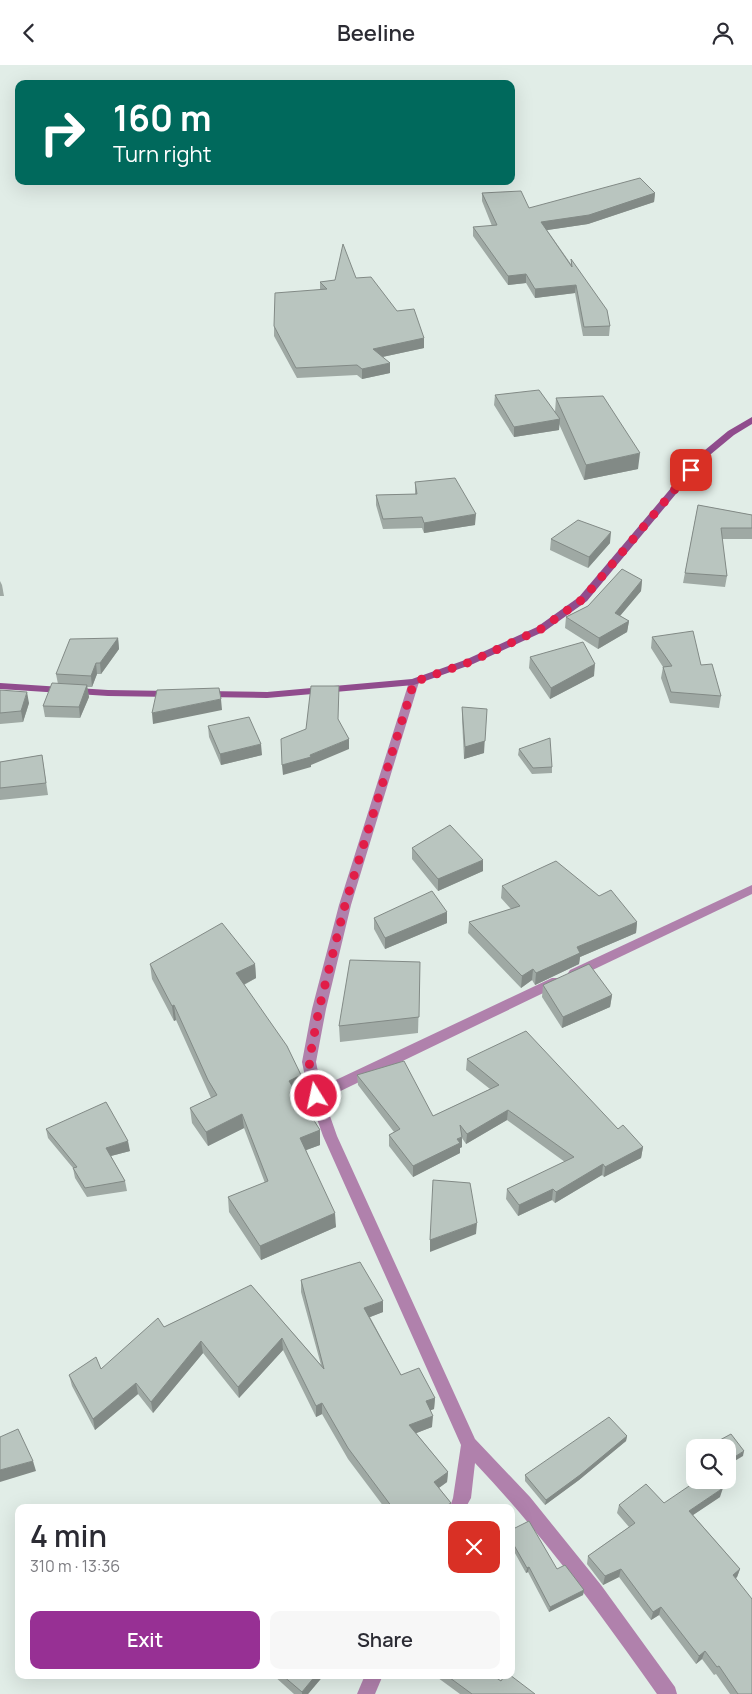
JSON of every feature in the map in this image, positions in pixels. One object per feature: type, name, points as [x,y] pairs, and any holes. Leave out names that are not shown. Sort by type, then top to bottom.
[{"type":"street","points":[[0,686],[108,693],[267,695],[414,682],[470,662],[541,629],[583,599],[702,457],[731,433],[752,420]]},
{"type":"street","points":[[414,682],[345,905],[319,1009],[309,1062],[316,1096],[330,1136],[469,1445],[524,1503],[595,1591],[668,1694]]},
{"type":"street","points":[[316,1096],[752,889]]},
{"type":"street","points":[[459,1504],[462,1498],[469,1445]]},
{"type":"street","points":[[366,1694],[372,1679]]},
{"type":"building","points":[[640,178],[655,193],[589,215],[541,222],[572,267],[571,259],[607,310],[610,326],[584,327],[576,285],[535,289],[526,274],[508,276],[473,227],[497,225],[482,193],[521,191],[529,208]]},
{"type":"building","points":[[343,244],[356,278],[371,277],[397,311],[414,309],[424,338],[373,349],[390,363],[362,369],[357,365],[296,368],[274,326],[275,293],[327,289],[320,282],[335,280]]},
{"type":"building","points":[[539,390],[560,419],[514,427],[495,395]]},
{"type":"building","points":[[603,396],[640,453],[586,465],[556,398]]},
{"type":"building","points":[[455,478],[476,514],[424,523],[422,517],[383,519],[376,495],[417,494],[415,482]]},
{"type":"building","points":[[698,505],[752,515],[752,528],[721,528],[727,576],[685,573]]},
{"type":"building","points":[[578,520],[611,532],[589,557],[551,539]]},
{"type":"building","points":[[622,569],[642,580],[615,613],[629,621],[599,638],[566,617],[588,606]]},
{"type":"building","points":[[693,631],[701,665],[712,664],[721,696],[671,692],[663,667],[672,666],[652,637]]},
{"type":"building","points":[[118,638],[100,663],[96,663],[91,676],[56,674],[70,639]]},
{"type":"building","points":[[583,642],[595,664],[551,688],[530,657]]},
{"type":"building","points":[[52,683],[87,685],[79,707],[43,706]]},
{"type":"building","points":[[311,686],[339,686],[338,719],[349,739],[310,755],[311,757],[282,765],[281,739],[306,729]]},
{"type":"building","points":[[219,688],[221,699],[152,713],[157,690]]},
{"type":"building","points":[[0,690],[27,692],[21,711],[0,713]]},
{"type":"building","points":[[462,707],[487,709],[485,741],[465,747]]},
{"type":"building","points":[[249,717],[261,744],[220,754],[208,726]]},
{"type":"building","points":[[550,738],[552,767],[533,768],[519,749]]},
{"type":"building","points":[[42,755],[46,783],[0,788],[0,762]]},
{"type":"building","points":[[450,825],[483,860],[438,879],[412,848]]},
{"type":"building","points":[[556,861],[599,896],[611,890],[637,922],[577,947],[580,953],[536,973],[533,969],[522,976],[469,922],[520,906],[502,886]]},
{"type":"building","points":[[432,891],[447,912],[385,938],[374,918]]},
{"type":"building","points":[[222,923],[255,964],[236,973],[287,1046],[301,1075],[289,1081],[320,1130],[300,1138],[335,1213],[260,1246],[228,1197],[268,1181],[242,1114],[206,1132],[190,1108],[217,1095],[208,1080],[174,1005],[172,1006],[150,964]]},
{"type":"building","points":[[350,960],[420,962],[419,1017],[339,1026]]},
{"type":"building","points":[[589,964],[612,995],[563,1017],[543,985]]},
{"type":"building","points":[[526,1031],[618,1129],[623,1125],[643,1147],[605,1167],[603,1164],[556,1192],[553,1189],[519,1205],[507,1189],[574,1157],[508,1110],[467,1134],[460,1125],[462,1137],[457,1139],[460,1143],[413,1166],[389,1135],[400,1129],[357,1075],[404,1061],[433,1116],[499,1085],[467,1059]]},
{"type":"building","points":[[106,1102],[128,1141],[106,1148],[125,1181],[85,1188],[73,1168],[77,1167],[46,1129]]},
{"type":"building","points":[[433,1180],[470,1183],[477,1223],[430,1240]]},
{"type":"building","points":[[360,1262],[383,1301],[364,1308],[401,1375],[419,1368],[435,1398],[426,1401],[433,1416],[409,1425],[448,1472],[434,1482],[451,1503],[390,1504],[348,1448],[322,1403],[316,1406],[282,1338],[238,1387],[201,1341],[151,1402],[136,1383],[93,1419],[69,1375],[96,1357],[101,1369],[158,1318],[164,1327],[251,1285],[324,1369],[301,1280]]},
{"type":"building","points":[[609,1417],[627,1436],[546,1500],[525,1475]]},
{"type":"building","points":[[18,1429],[33,1461],[0,1470],[0,1437]]},
{"type":"building","points":[[731,1434],[735,1439],[722,1439]]},
{"type":"building","points":[[736,1441],[744,1451],[736,1456]]},
{"type":"building","points":[[646,1484],[664,1503],[686,1488],[722,1489],[689,1511],[740,1569],[733,1575],[752,1599],[752,1694],[738,1694],[719,1666],[717,1667],[705,1651],[699,1656],[661,1607],[653,1612],[621,1569],[605,1576],[588,1556],[635,1523],[619,1505]]},
{"type":"building","points":[[529,1521],[557,1569],[565,1565],[584,1590],[550,1607],[529,1567],[527,1568],[515,1547],[515,1528]]},
{"type":"building","points":[[287,1679],[313,1679],[302,1692]]},
{"type":"building","points":[[451,1679],[498,1679],[501,1681],[502,1679],[515,1679],[535,1694],[472,1694]]},
{"type":"route","points":[[316,1096],[309,1062],[319,1009],[345,905],[414,682],[470,662],[541,629],[583,599],[691,470]]}]
